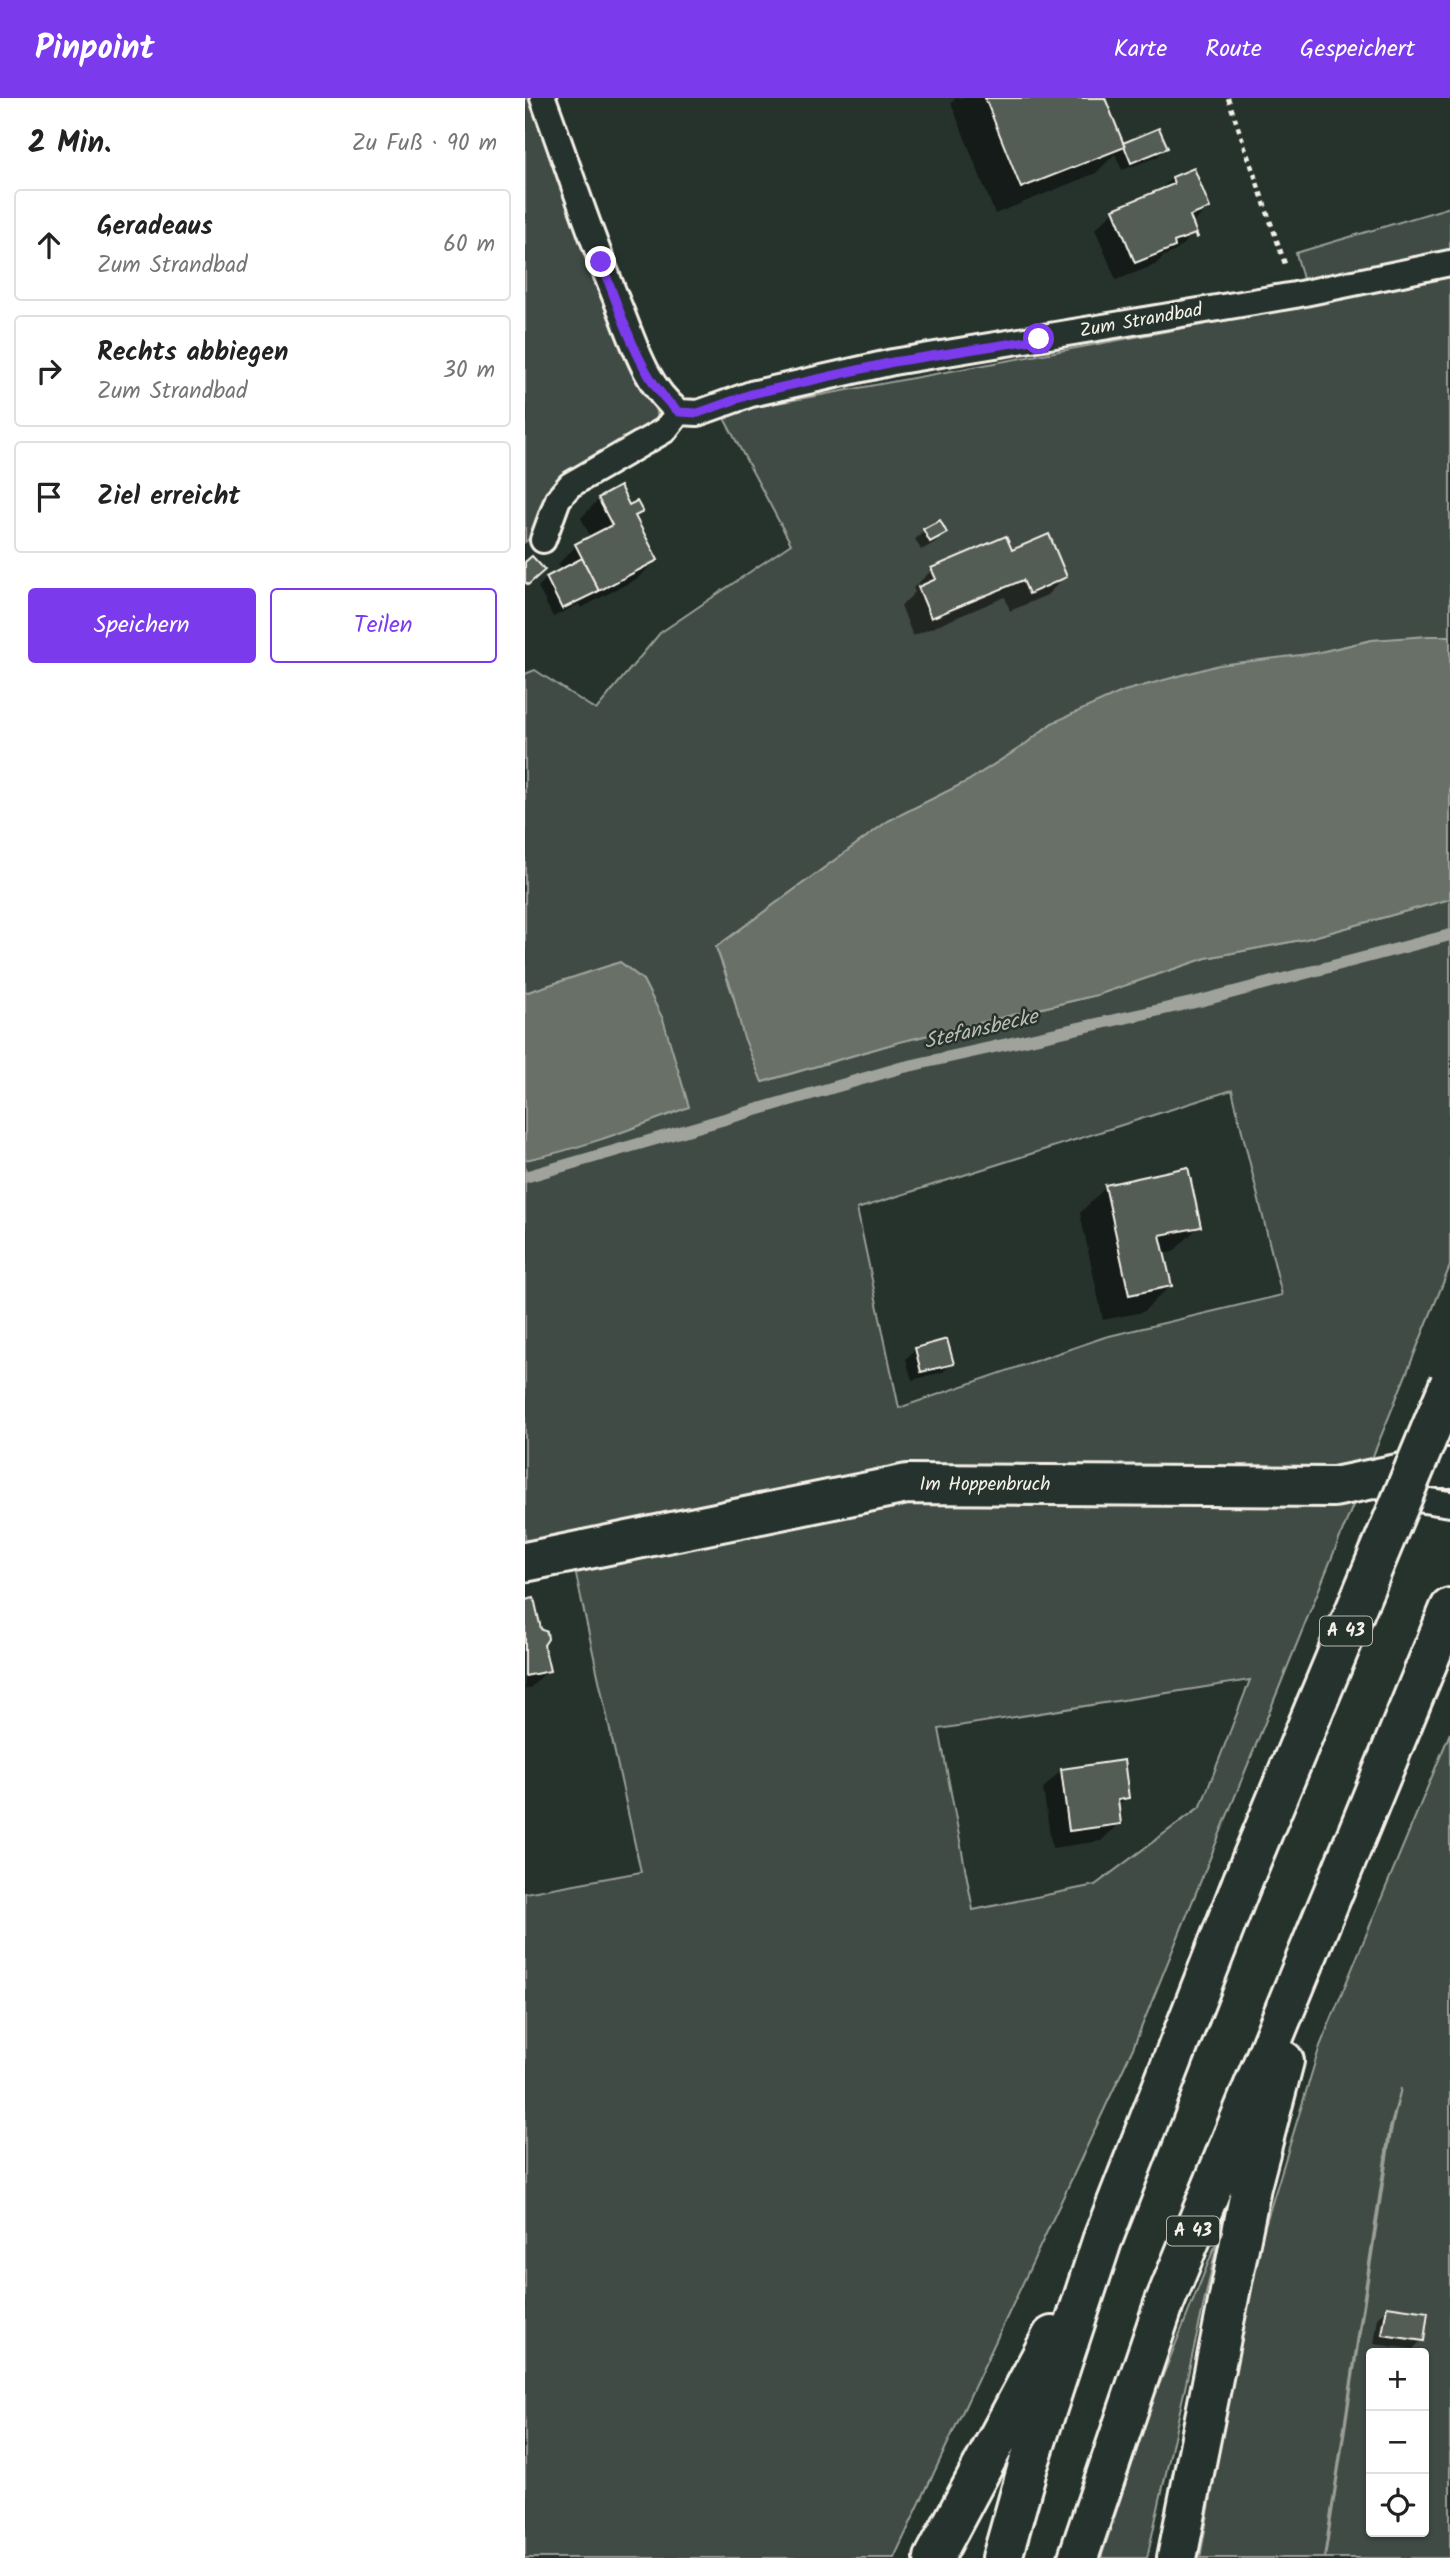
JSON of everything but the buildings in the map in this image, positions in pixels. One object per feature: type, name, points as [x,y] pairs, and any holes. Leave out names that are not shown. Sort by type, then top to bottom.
[{"type":"main road","name":"A 43","points":[[1002,2558],[1028,2466],[1102,2241],[1243,1880],[1450,1383]]},
{"type":"main road","name":"Im Hoppenbruch","points":[[525,1562],[907,1484],[1334,1487],[1426,1468],[1450,1468]]},
{"type":"main road","name":"A 43","points":[[1078,2558],[1164,2304],[1450,1608]]},
{"type":"main road","points":[[1177,2558],[1251,2187],[1324,1910]]},
{"type":"main road","points":[[934,2558],[1102,2241]]},
{"type":"lane","points":[[543,98],[601,262],[639,355],[660,394],[679,412],[665,430],[570,485],[558,499],[543,540]]},
{"type":"lane","name":"Zum Strandbad","points":[[679,412],[698,413],[751,394],[893,362],[1295,295],[1450,262]]},
{"type":"lane","points":[[1334,1487],[1450,1504]]},
{"type":"path","points":[[1228,98],[1295,295]]},
{"type":"shaded area","points":[[525,98],[533,98],[660,422],[560,479],[538,532],[525,542]]},
{"type":"shaded area","points":[[1450,207],[1450,636],[1372,640],[1052,723],[1023,746],[968,781],[888,821],[716,947],[763,1082],[899,1042],[1097,995],[1206,958],[1306,939],[1450,899],[1450,1266],[1133,2048],[894,2558],[525,2558],[525,1893],[641,1872],[573,1561],[525,1571],[525,1160],[587,1143],[643,980],[620,962],[525,993],[525,674],[535,670],[596,710],[660,633],[791,544],[725,420],[739,410],[1310,305],[1296,253]],"holes":[[[1232,1090],[1282,1295],[1105,1337],[899,1408],[857,1209]],[[1250,1680],[1201,1806],[1095,1885],[973,1910],[939,1729]]]},
{"type":"shaded area","points":[[1450,636],[1450,899],[1306,939],[1206,958],[1097,995],[899,1042],[762,1082],[743,1035],[732,990],[716,947],[888,821],[968,781],[1023,746],[1052,723],[1124,691],[1219,665],[1316,653],[1372,640]]},
{"type":"shaded area","points":[[620,962],[643,980],[663,1019],[689,1107],[588,1144],[525,1160],[525,993]]},
{"type":"shaded area","points":[[1450,1733],[1450,2558],[1325,2558],[1391,2132],[1401,2088],[1389,2132],[1324,2558],[1200,2558],[1253,2265],[1320,2046]]},
{"type":"shaded area","points":[[1219,2236],[1147,2558],[1101,2558],[1152,2403]]},
{"type":"waterway","name":"Stefansbecke","points":[[525,1177],[900,1068],[1200,1001],[1450,935]]},
{"type":"route","points":[[601,262],[639,355],[660,394],[679,412],[698,413],[751,394],[893,362],[1039,339]]}]
